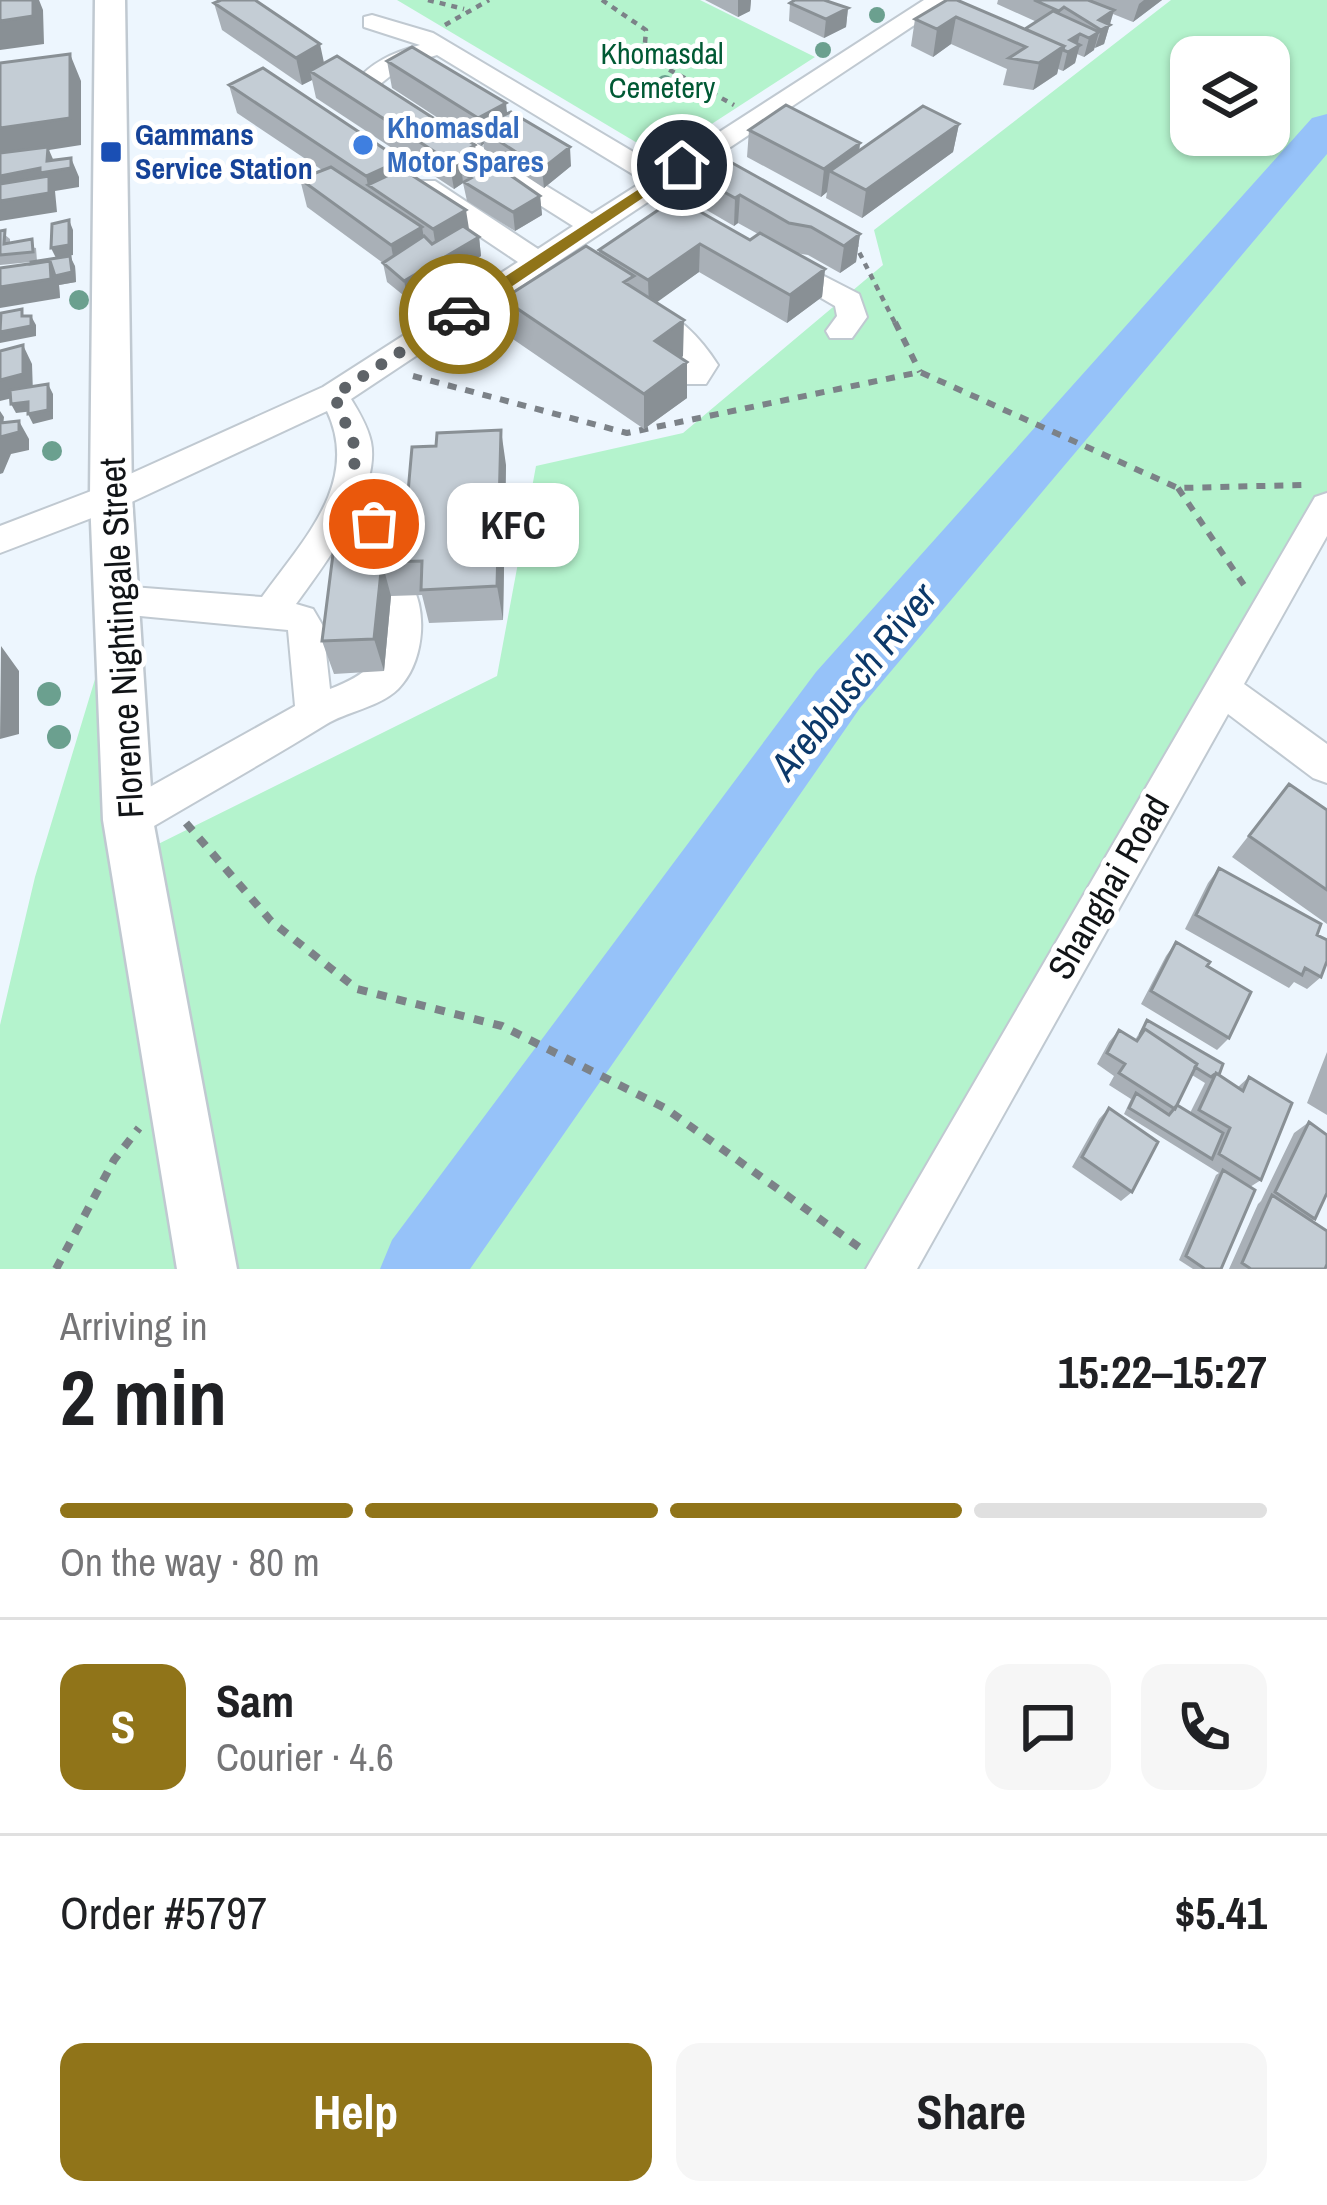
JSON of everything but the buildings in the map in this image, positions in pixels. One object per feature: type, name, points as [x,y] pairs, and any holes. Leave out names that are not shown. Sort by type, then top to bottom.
[{"type":"main road","name":"Florence Nightingale Street","points":[[110,0],[111,497],[174,1081],[206,1269]]},
{"type":"street","points":[[0,540],[111,497],[334,395],[940,0]]},
{"type":"street","points":[[372,22],[433,42],[651,185],[683,213]]},
{"type":"street","points":[[433,42],[395,60],[373,91],[591,225]]},
{"type":"street","points":[[401,171],[543,257],[585,275]]},
{"type":"street","points":[[767,256],[849,301],[852,316],[841,331]]},
{"type":"street","points":[[619,296],[699,354],[703,364],[695,376]]},
{"type":"street","points":[[271,612],[322,536],[353,477],[356,449],[334,395]]},
{"type":"street","points":[[353,477],[374,524]]},
{"type":"street","name":"Shanghai Road","points":[[890,1269],[1265,615],[1317,495]]},
{"type":"street","points":[[146,809],[314,712],[373,688],[392,673],[404,654],[400,596]]},
{"type":"street","points":[[119,600],[292,615],[305,626],[314,712]]},
{"type":"street","points":[[1221,688],[1327,766]]},
{"type":"path","points":[[428,0],[469,10]]},
{"type":"path","points":[[433,42],[469,10],[489,0]]},
{"type":"path","points":[[602,0],[646,30],[644,56],[758,117]]},
{"type":"path","points":[[854,242],[920,372]]},
{"type":"path","points":[[381,367],[628,433],[920,372],[1178,488],[1317,495]]},
{"type":"path","points":[[1178,488],[1265,615]]},
{"type":"path","points":[[146,809],[271,921],[357,989],[502,1026],[665,1108],[890,1269]]},
{"type":"path","points":[[56,1269],[114,1160],[174,1081]]},
{"type":"green space","name":"Khomasdal Cemetery","points":[[397,0],[700,0],[815,57],[673,149],[649,150]]},
{"type":"green space","points":[[1171,0],[1327,0],[1327,506],[890,1269],[0,1269],[0,1025],[35,877],[119,600],[134,856],[497,676],[536,466],[683,433],[883,265],[874,230]]},
{"type":"waterway","name":"Arebbusch River","points":[[421,1269],[838,690],[1327,127]]},
{"type":"way so far","points":[[374,524],[353,477],[356,449],[334,395],[459,314]]},
{"type":"place","name":"Khomasdal Motor Spares","points":[[363,145]]},
{"type":"place","name":"Gammans Service Station","points":[[111,152]]},
{"type":"place","name":"KFC","points":[[374,524]]},
{"type":"route","points":[[459,314],[682,165]]}]
